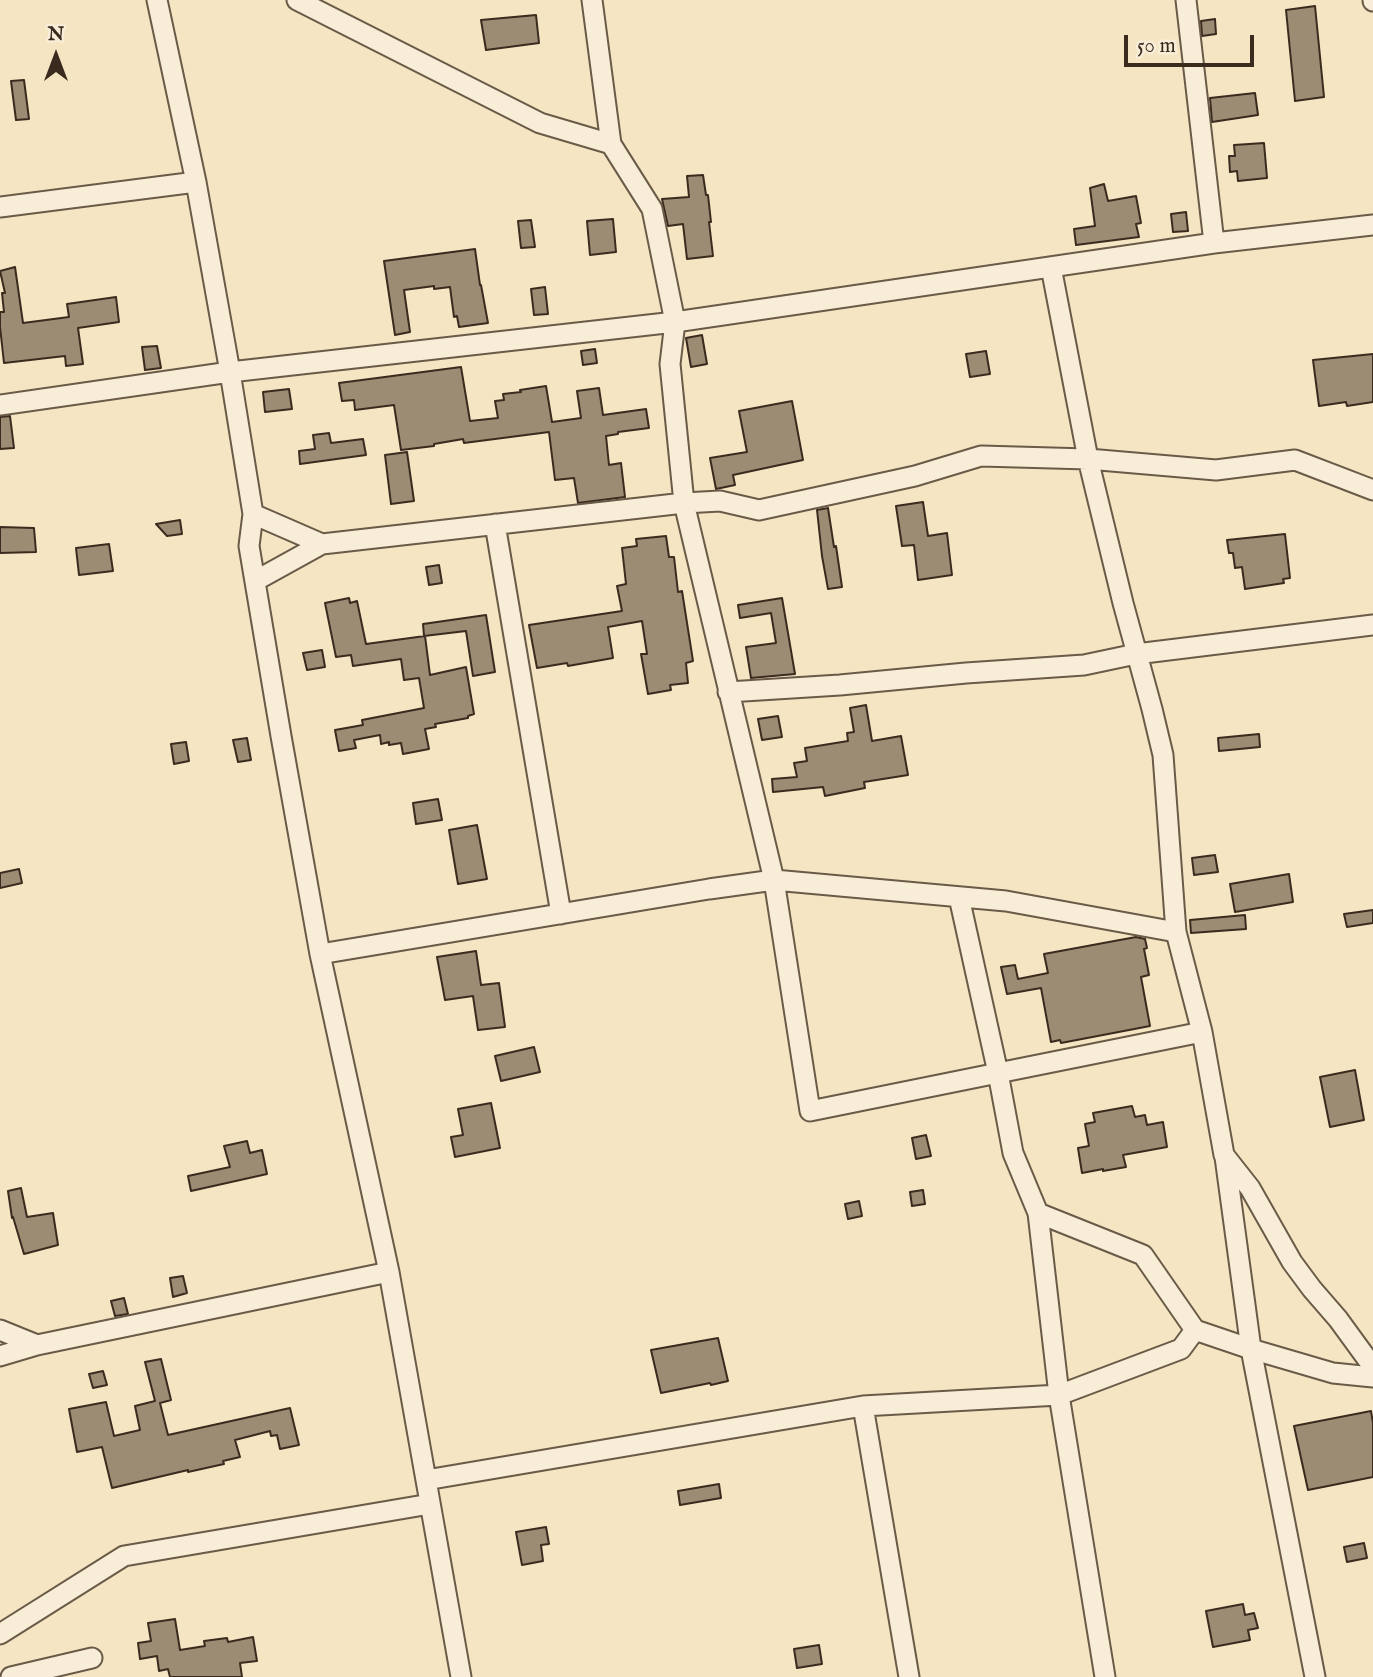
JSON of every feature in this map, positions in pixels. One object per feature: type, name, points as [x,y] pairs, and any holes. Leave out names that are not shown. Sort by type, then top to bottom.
[{"type":"street","points":[[157,0],[196,182],[230,372],[253,514],[249,546],[320,954],[389,1272],[461,1677]]},
{"type":"street","points":[[297,0],[540,123],[611,144]]},
{"type":"street","points":[[592,0],[611,144],[652,209],[675,322],[670,363],[684,503],[774,880],[810,1111],[1202,1032]]},
{"type":"street","points":[[1186,0],[1214,243]]},
{"type":"street","points":[[0,207],[196,182]]},
{"type":"street","points":[[0,405],[230,372],[675,322],[1214,243],[1373,225]]},
{"type":"street","points":[[1051,267],[1088,459],[1163,755],[1176,932],[1202,1032],[1224,1155],[1251,1349],[1315,1677]]},
{"type":"street","points":[[255,581],[322,544],[684,503],[720,501],[759,510],[915,476],[981,456],[1088,459],[1216,470],[1295,460],[1373,490]]},
{"type":"street","points":[[253,514],[322,544]]},
{"type":"street","points":[[495,524],[561,914]]},
{"type":"street","points":[[729,692],[1084,665],[1136,654],[1373,625]]},
{"type":"street","points":[[320,954],[774,880],[1006,901],[1176,932]]},
{"type":"street","points":[[959,897],[1013,1153],[1038,1213],[1059,1395],[1105,1677]]},
{"type":"street","points":[[1224,1155],[1250,1188],[1292,1262],[1373,1367]]},
{"type":"street","points":[[1038,1213],[1143,1255],[1195,1330],[1333,1373],[1373,1377]]},
{"type":"street","points":[[0,1356],[37,1345],[389,1272]]},
{"type":"street","points":[[0,1330],[37,1345]]},
{"type":"street","points":[[426,1480],[863,1406],[1059,1395],[1181,1349],[1195,1330]]},
{"type":"street","points":[[863,1406],[909,1677]]},
{"type":"street","points":[[0,1634],[124,1556],[430,1504]]},
{"type":"street","points":[[11,1677],[92,1658]]},
{"type":"building","points":[[1315,6],[1324,97],[1295,101],[1286,10]]},
{"type":"building","points":[[536,15],[539,43],[486,50],[481,20]]},
{"type":"building","points":[[1215,19],[1216,34],[1202,36],[1201,21]]},
{"type":"building","points":[[24,80],[29,119],[16,120],[11,81]]},
{"type":"building","points":[[1255,93],[1258,115],[1212,122],[1210,98]]},
{"type":"building","points":[[1264,143],[1267,178],[1238,181],[1237,171],[1230,172],[1229,156],[1235,156],[1234,145]]},
{"type":"building","points":[[703,175],[708,195],[713,256],[687,259],[683,224],[668,226],[662,199],[689,197],[687,176]]},
{"type":"building","points":[[1104,184],[1108,201],[1136,196],[1141,223],[1136,224],[1139,237],[1076,245],[1074,229],[1095,226],[1090,188]]},
{"type":"building","points":[[1186,212],[1188,231],[1173,232],[1171,214]]},
{"type":"building","points":[[613,219],[616,252],[590,255],[587,221]]},
{"type":"building","points":[[531,220],[535,247],[521,248],[518,221]]},
{"type":"building","points":[[475,249],[488,323],[459,327],[457,316],[454,317],[450,287],[434,289],[434,286],[404,290],[410,332],[395,335],[384,261]]},
{"type":"building","points":[[15,267],[23,323],[69,317],[67,304],[116,297],[119,322],[78,328],[83,364],[66,366],[65,356],[4,363],[0,312],[4,312],[2,293],[5,293],[0,271]]},
{"type":"building","points":[[545,287],[548,314],[534,315],[531,289]]},
{"type":"building","points":[[702,335],[707,364],[691,367],[686,338]]},
{"type":"building","points":[[157,346],[161,368],[145,370],[142,347]]},
{"type":"building","points":[[595,349],[597,363],[583,365],[581,351]]},
{"type":"building","points":[[986,351],[990,374],[970,377],[966,354]]},
{"type":"building","points":[[1373,354],[1373,402],[1319,406],[1313,360]]},
{"type":"building","points":[[461,367],[470,421],[498,418],[495,401],[504,400],[503,394],[546,386],[552,422],[581,418],[577,391],[599,388],[603,415],[646,409],[649,428],[606,436],[609,465],[621,463],[625,497],[578,503],[574,478],[555,480],[549,432],[464,443],[463,439],[401,450],[394,405],[355,410],[354,400],[342,401],[339,383]]},
{"type":"building","points":[[289,389],[292,409],[265,412],[263,392]]},
{"type":"building","points":[[792,401],[803,460],[733,475],[735,485],[716,489],[710,458],[747,452],[739,411]]},
{"type":"building","points":[[10,416],[14,448],[0,449],[0,417]]},
{"type":"building","points":[[329,433],[331,443],[363,439],[366,455],[300,464],[299,451],[315,449],[313,435]]},
{"type":"building","points":[[407,452],[414,501],[391,504],[385,455]]},
{"type":"building","points":[[923,502],[928,536],[947,533],[952,575],[918,580],[914,545],[902,546],[896,506]]},
{"type":"building","points":[[828,508],[842,587],[828,589],[817,510]]},
{"type":"building","points":[[180,520],[182,534],[167,536],[156,524]]},
{"type":"building","points":[[0,527],[34,528],[36,552],[0,553]]},
{"type":"building","points":[[1285,534],[1290,578],[1283,579],[1284,583],[1245,589],[1242,567],[1235,568],[1233,553],[1229,553],[1227,540]]},
{"type":"building","points":[[666,536],[669,557],[674,557],[678,592],[682,591],[693,661],[686,663],[688,683],[670,685],[671,690],[648,694],[641,654],[647,654],[642,621],[608,627],[613,658],[537,668],[529,625],[622,611],[617,586],[626,584],[622,548],[637,546],[636,539]]},
{"type":"building","points":[[109,544],[113,571],[79,575],[76,548]]},
{"type":"building","points":[[439,565],[442,583],[429,585],[426,567]]},
{"type":"building","points":[[349,598],[350,603],[357,601],[366,644],[425,636],[430,675],[466,667],[474,714],[425,729],[429,749],[403,754],[401,743],[381,744],[380,735],[354,740],[356,748],[339,751],[335,730],[363,725],[362,720],[424,708],[419,678],[404,680],[401,659],[353,666],[351,655],[336,657],[325,603]]},
{"type":"building","points":[[782,598],[795,674],[751,678],[746,647],[776,643],[771,613],[740,618],[738,605]]},
{"type":"building","points":[[486,615],[495,672],[473,676],[466,631],[424,636],[423,624]]},
{"type":"building","points":[[322,650],[325,667],[307,670],[303,653]]},
{"type":"building","points":[[866,705],[872,741],[901,736],[908,775],[864,782],[865,788],[825,796],[823,787],[773,792],[772,779],[797,777],[794,763],[807,761],[805,748],[848,741],[847,733],[854,732],[850,708]]},
{"type":"building","points":[[778,716],[782,737],[762,740],[758,719]]},
{"type":"building","points":[[1259,734],[1260,747],[1219,751],[1218,738]]},
{"type":"building","points":[[247,738],[251,760],[238,762],[233,740]]},
{"type":"building","points":[[186,742],[189,761],[174,764],[171,744]]},
{"type":"building","points":[[438,799],[442,820],[416,824],[413,803]]},
{"type":"building","points":[[477,825],[487,879],[458,884],[449,830]]},
{"type":"building","points":[[1215,855],[1218,872],[1194,875],[1192,858]]},
{"type":"building","points":[[19,869],[22,883],[0,888],[0,873]]},
{"type":"building","points":[[1289,874],[1293,902],[1235,912],[1230,884]]},
{"type":"building","points":[[1373,910],[1373,923],[1347,927],[1344,914]]},
{"type":"building","points":[[1245,915],[1246,929],[1191,933],[1190,920]]},
{"type":"building","points":[[1136,937],[1145,939],[1147,948],[1144,949],[1149,975],[1141,977],[1150,1026],[1061,1043],[1060,1040],[1051,1042],[1041,988],[1007,994],[1001,967],[1015,965],[1018,979],[1048,973],[1044,954]]},
{"type":"building","points":[[476,951],[481,985],[499,983],[505,1027],[478,1030],[473,996],[445,1000],[437,957]]},
{"type":"building","points":[[534,1047],[540,1072],[501,1081],[495,1056]]},
{"type":"building","points":[[1355,1070],[1364,1120],[1330,1127],[1320,1077]]},
{"type":"building","points":[[491,1103],[500,1148],[455,1157],[451,1137],[463,1135],[458,1109]]},
{"type":"building","points":[[1132,1106],[1135,1117],[1145,1115],[1147,1125],[1163,1122],[1167,1147],[1123,1155],[1126,1167],[1082,1173],[1078,1148],[1089,1146],[1085,1124],[1095,1122],[1093,1113]]},
{"type":"building","points":[[926,1135],[931,1156],[916,1159],[912,1138]]},
{"type":"building","points":[[247,1141],[250,1153],[262,1150],[267,1174],[191,1191],[188,1176],[230,1167],[224,1146]]},
{"type":"building","points":[[21,1188],[27,1217],[53,1213],[58,1245],[24,1254],[12,1218],[8,1191]]},
{"type":"building","points":[[923,1190],[925,1204],[912,1206],[910,1192]]},
{"type":"building","points":[[859,1201],[862,1216],[848,1219],[845,1204]]},
{"type":"building","points":[[183,1276],[187,1293],[173,1297],[170,1278]]},
{"type":"building","points":[[124,1298],[128,1314],[115,1316],[111,1301]]},
{"type":"building","points":[[718,1338],[728,1381],[661,1393],[651,1350]]},
{"type":"building","points":[[161,1359],[171,1400],[160,1403],[168,1435],[290,1408],[299,1445],[280,1449],[277,1435],[271,1436],[270,1431],[235,1440],[240,1457],[223,1461],[224,1464],[112,1488],[102,1447],[77,1452],[69,1409],[106,1402],[114,1436],[140,1430],[135,1406],[155,1401],[145,1362]]},
{"type":"building","points":[[103,1371],[107,1385],[93,1388],[89,1374]]},
{"type":"building","points":[[1371,1411],[1373,1477],[1308,1490],[1294,1426]]},
{"type":"building","points":[[719,1484],[721,1498],[680,1505],[678,1491]]},
{"type":"building","points":[[546,1527],[549,1544],[541,1545],[543,1561],[522,1565],[516,1532]]},
{"type":"building","points":[[1364,1543],[1367,1558],[1347,1562],[1344,1547]]},
{"type":"building","points":[[1243,1604],[1245,1615],[1254,1613],[1258,1628],[1248,1630],[1250,1640],[1213,1647],[1206,1611]]},
{"type":"building","points":[[175,1619],[180,1650],[205,1646],[204,1641],[227,1638],[228,1642],[253,1637],[257,1661],[240,1663],[242,1677],[170,1677],[168,1669],[159,1671],[157,1656],[140,1659],[138,1643],[151,1641],[148,1623]]},
{"type":"building","points":[[819,1645],[822,1664],[797,1668],[794,1649]]}]
